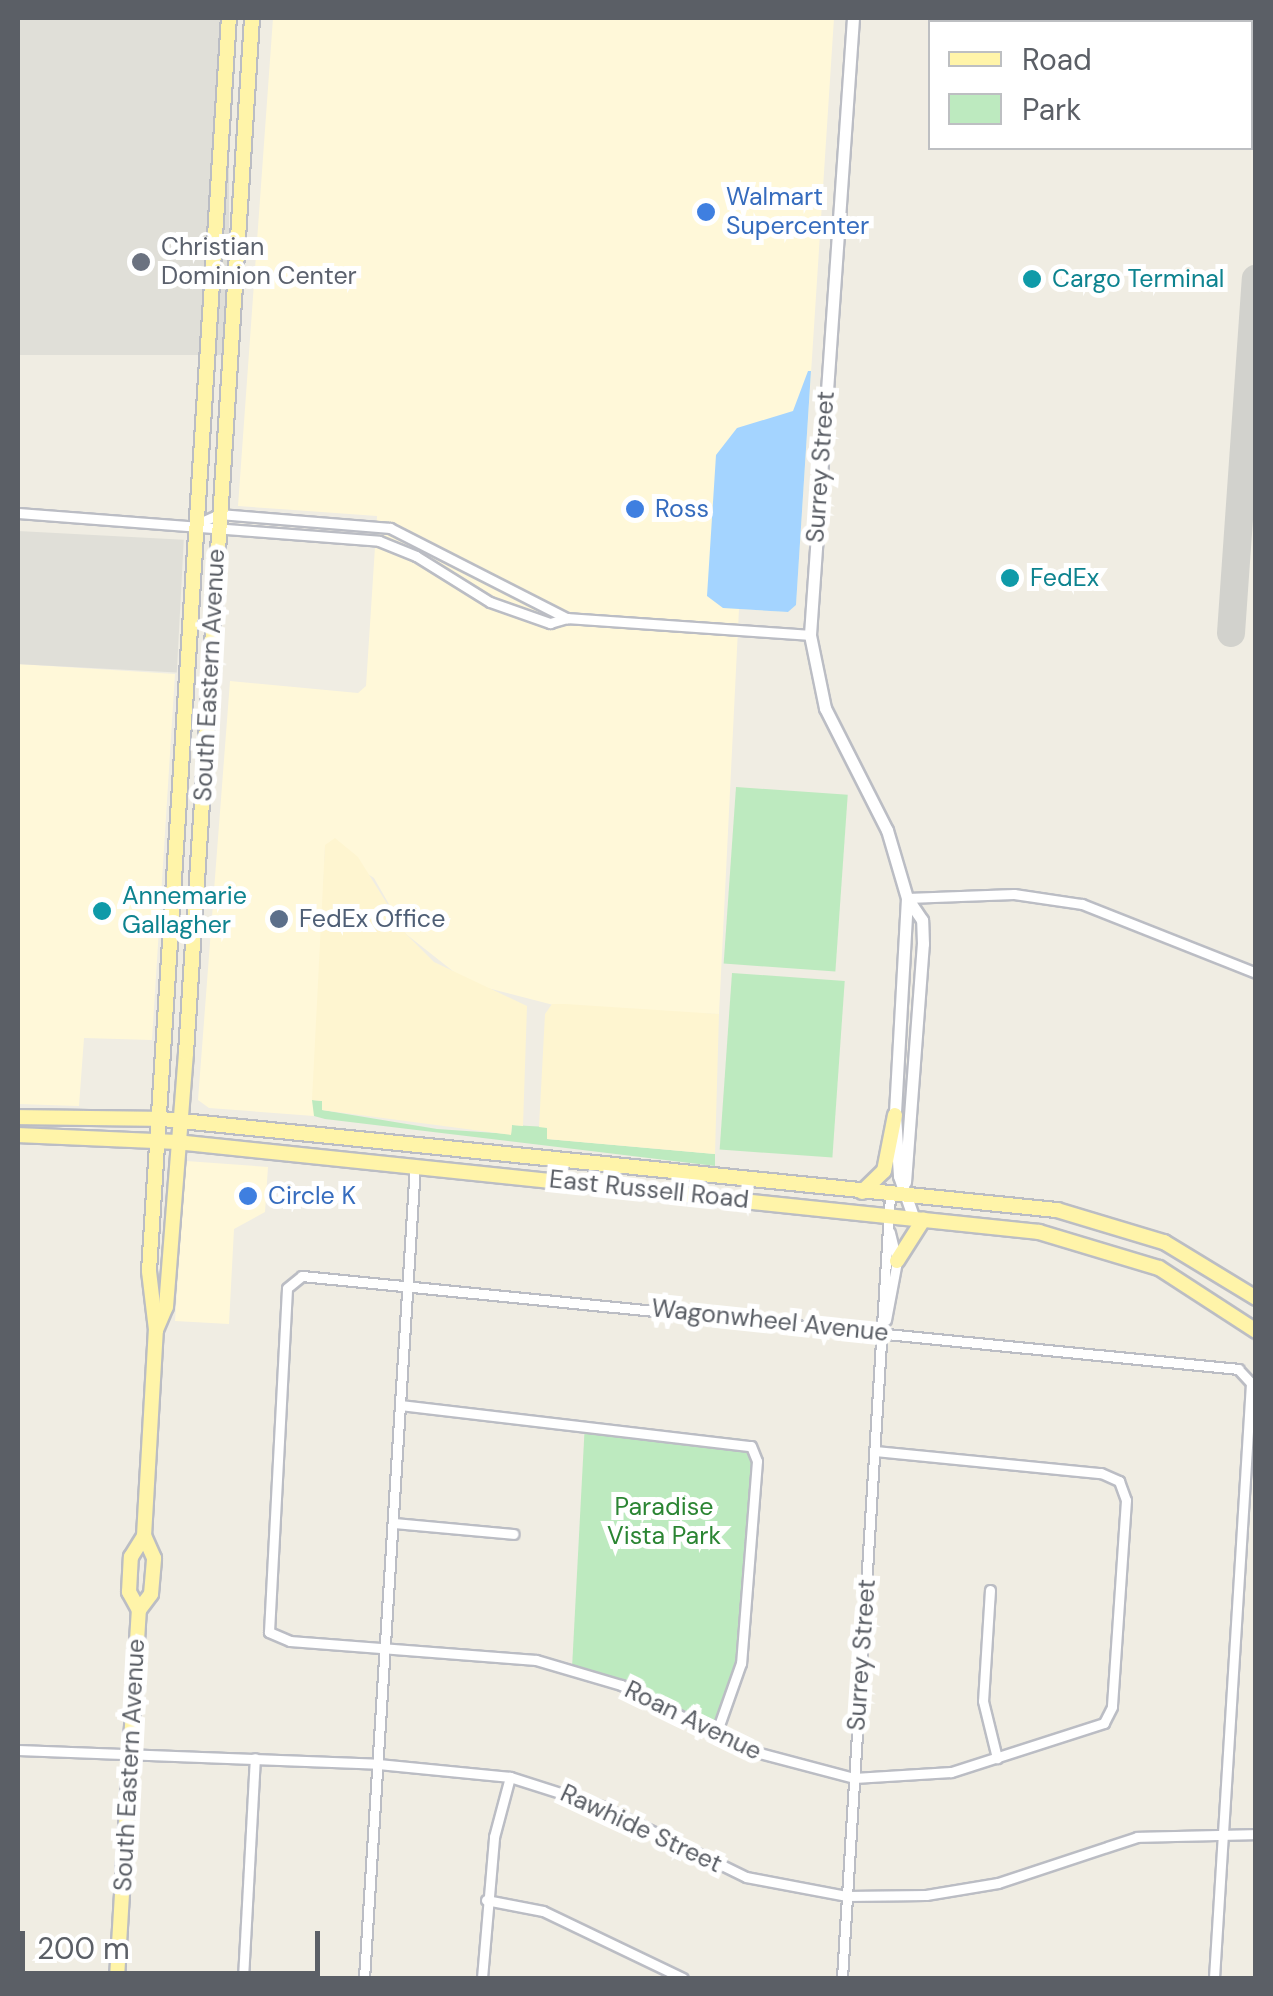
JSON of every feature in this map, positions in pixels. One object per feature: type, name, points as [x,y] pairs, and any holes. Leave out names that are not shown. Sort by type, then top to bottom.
[{"type":"main road","name":"South Eastern Avenue","points":[[156,1330],[148,1305],[182,813],[228,18]]},
{"type":"main road","name":"South Eastern Avenue","points":[[138,1610],[151,1594],[154,1558],[144,1536],[156,1330],[166,1307],[252,18]]},
{"type":"main road","points":[[182,813],[202,809]]},
{"type":"main road","points":[[862,1192],[884,1171],[895,1115]]},
{"type":"main road","name":"East Russell Road","points":[[18,1117],[178,1121],[890,1195],[907,1190],[1092,1216],[1189,1254],[1256,1298]]},
{"type":"main road","name":"East Russell Road","points":[[18,1135],[176,1142],[529,1177],[890,1222],[919,1219],[1039,1232],[1114,1250],[1192,1285],[1256,1331]]},
{"type":"main road","points":[[529,1177],[530,1158]]},
{"type":"main road","points":[[897,1262],[919,1219]]},
{"type":"main road","name":"South Eastern Avenue","points":[[118,1978],[138,1610],[129,1592],[131,1557],[144,1536]]},
{"type":"street","name":"Surrey Street","points":[[853,18],[810,635],[822,700],[888,830],[906,898],[895,1115],[898,1176],[919,1219]]},
{"type":"street","points":[[18,514],[390,528],[566,618]]},
{"type":"street","points":[[219,521],[378,542],[516,613],[550,623],[566,618],[810,635]]},
{"type":"street","points":[[906,898],[1014,894],[1082,904],[1256,973]]},
{"type":"street","name":"Surrey Street","points":[[906,898],[922,920],[923,944],[910,1094],[907,1190]]},
{"type":"street","points":[[901,1030],[910,1040],[910,1094]]},
{"type":"street","points":[[364,1978],[416,1166]]},
{"type":"street","name":"Surrey Street","points":[[842,1978],[890,1195]]},
{"type":"street","name":"Surrey Street","points":[[883,1332],[897,1262],[890,1222]]},
{"type":"street","name":"Wagonwheel Avenue","points":[[272,1636],[266,1619],[291,1281],[312,1274],[1229,1367],[1248,1375],[1224,1833]]},
{"type":"street","points":[[400,1405],[738,1439],[751,1446],[757,1461],[741,1663],[716,1734]]},
{"type":"street","name":"Roan Avenue","points":[[272,1636],[478,1652],[573,1670],[666,1705],[716,1734],[790,1766],[854,1778],[916,1777],[997,1758],[1107,1720],[1126,1500],[1119,1481],[1101,1473],[875,1451]]},
{"type":"street","points":[[394,1523],[512,1534]]},
{"type":"street","points":[[990,1590],[983,1700],[997,1758]]},
{"type":"street","name":"Rawhide Street","points":[[18,1750],[378,1764],[510,1778],[601,1806],[746,1876],[847,1896],[965,1890],[1136,1837],[1256,1834]]},
{"type":"street","points":[[243,1978],[255,1758]]},
{"type":"street","points":[[482,1978],[486,1900],[510,1778]]},
{"type":"street","points":[[1214,1978],[1224,1833]]},
{"type":"street","points":[[486,1900],[543,1911],[683,1978]]},
{"type":"shaded area","points":[[18,18],[229,18],[229,355],[18,355]]},
{"type":"shaded area","points":[[273,18],[834,18],[796,605],[788,612],[739,609],[719,1014],[565,1008],[468,983],[406,934],[374,878],[325,846],[314,1116],[209,1108],[198,1100],[230,681],[358,693],[366,686],[377,516],[238,506]]},
{"type":"shaded area","points":[[18,531],[184,540],[177,673],[18,664]]},
{"type":"shaded area","points":[[18,664],[175,674],[152,1040],[84,1038],[79,1106],[18,1104]]},
{"type":"shaded area","points":[[186,1161],[268,1167],[265,1212],[234,1229],[229,1324],[175,1321]]},
{"type":"green space","points":[[736,787],[848,795],[835,971],[724,964]]},
{"type":"green space","points":[[732,973],[845,981],[832,1157],[720,1150]]},
{"type":"green space","points":[[312,1100],[322,1101],[322,1110],[437,1129],[511,1134],[512,1125],[547,1127],[547,1139],[715,1154],[715,1166],[325,1119],[314,1116]]},
{"type":"green space","name":"Paradise Vista Park","points":[[585,1422],[743,1439],[754,1451],[742,1635],[731,1690],[711,1730],[572,1668]]},
{"type":"sand","points":[[335,838],[358,857],[406,934],[434,962],[527,1006],[523,1126],[512,1125],[511,1135],[322,1110],[322,1101],[312,1100],[325,845]]},
{"type":"sand","points":[[552,1004],[719,1014],[715,1154],[547,1139],[547,1128],[539,1127],[545,1014]]},
{"type":"water","points":[[808,371],[796,605],[788,612],[723,608],[707,596],[716,455],[737,428],[793,411]]},
{"type":"taxiway","points":[[1231,633],[1256,279]]},
{"type":"place","name":"Walmart Supercenter","points":[[706,212]]},
{"type":"place","name":"Christian Dominion Center","points":[[141,262]]},
{"type":"place","name":"Cargo Terminal","points":[[1032,279]]},
{"type":"place","name":"Ross","points":[[635,509]]},
{"type":"place","name":"FedEx","points":[[1010,578]]},
{"type":"place","name":"Annemarie Gallagher","points":[[102,911]]},
{"type":"place","name":"FedEx Office","points":[[279,919]]},
{"type":"place","name":"Circle K","points":[[248,1196]]}]
